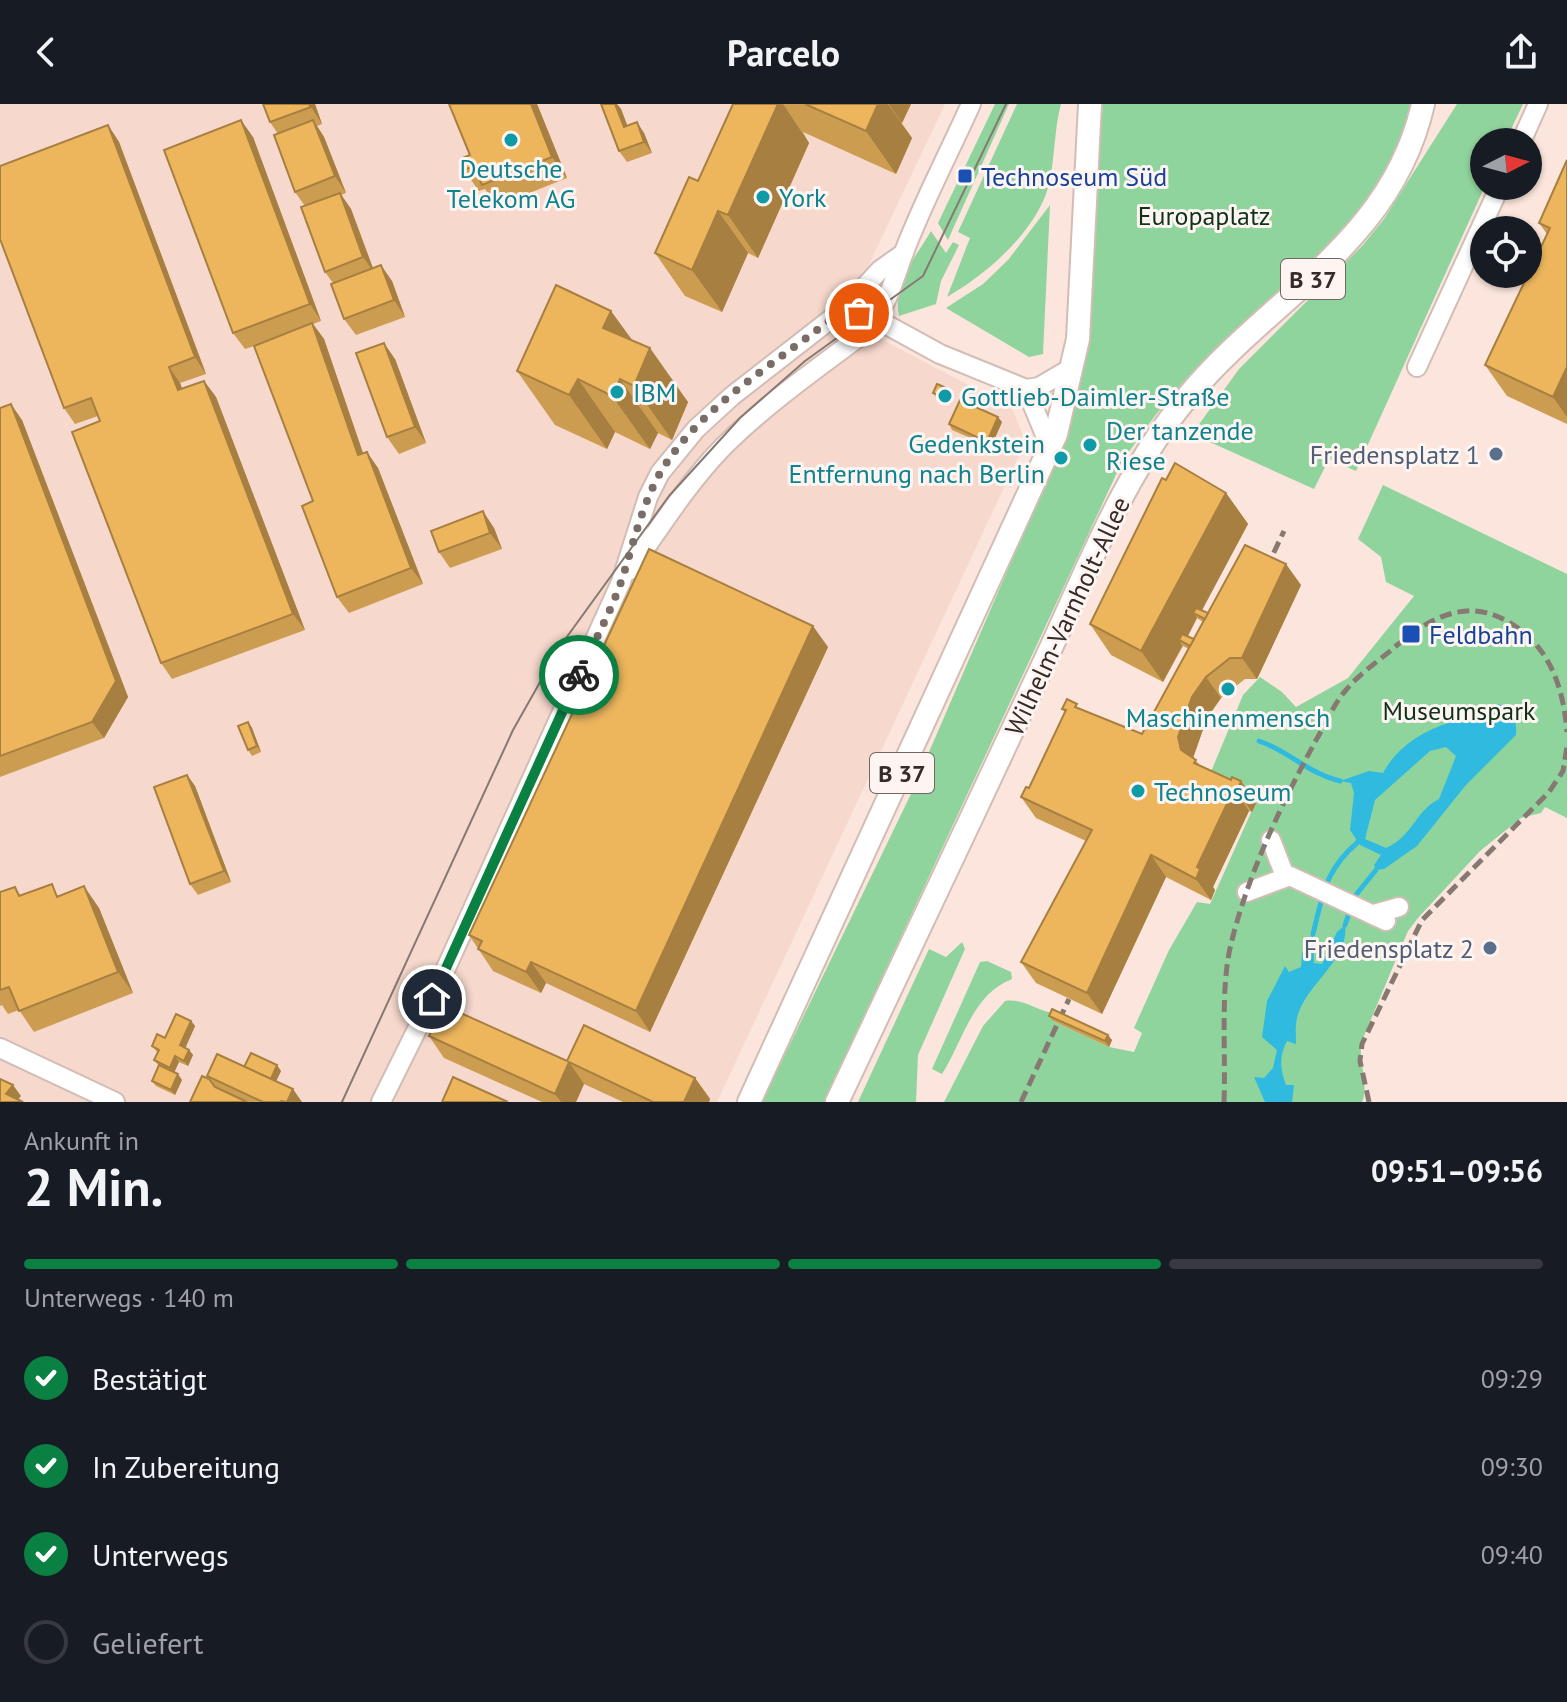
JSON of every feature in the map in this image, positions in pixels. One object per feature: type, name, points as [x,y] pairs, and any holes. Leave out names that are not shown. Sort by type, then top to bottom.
[{"type":"main road","name":"B 37","points":[[749,1102],[1051,449],[1073,367],[1081,294],[1090,104]]},
{"type":"main road","name":"Wilhelm-Varnholt-Allee","points":[[837,1102],[1102,541],[1155,440],[1192,391],[1317,276],[1365,224],[1394,180],[1423,104]]},
{"type":"street","points":[[621,582],[679,498],[748,424],[867,331],[876,319],[895,286],[904,253],[971,104]]},
{"type":"street","points":[[1527,128],[1538,104]]},
{"type":"street","points":[[1417,367],[1494,200]]},
{"type":"street","points":[[381,1102],[432,999],[621,582],[645,507],[660,473],[696,429],[732,396],[841,311],[880,270],[904,253]]},
{"type":"street","points":[[841,311],[876,319],[940,354],[1026,389],[1039,387],[1073,367]]},
{"type":"street","points":[[1026,389],[1051,449]]},
{"type":"street","points":[[660,473],[664,491],[679,498]]},
{"type":"street","points":[[1271,840],[1288,876]]},
{"type":"street","points":[[1247,892],[1288,876],[1387,914]]},
{"type":"street","points":[[0,1048],[115,1102]]},
{"type":"shaded area","points":[[0,104],[945,104],[843,319],[1012,408],[1023,436],[1021,451],[717,1102],[0,1102]]},
{"type":"green space","points":[[995,104],[1009,104],[948,240],[938,223]]},
{"type":"green space","points":[[1017,104],[1061,104],[1051,174],[1043,201],[1034,218],[1009,249],[947,297],[970,238],[958,232]]},
{"type":"green space","name":"Europaplatz","points":[[1103,104],[1412,104],[1398,145],[1358,211],[1334,240],[1191,373],[1154,417],[1121,464],[824,1102],[762,1102],[910,796],[1066,435],[1077,393],[1089,311]]},
{"type":"green space","points":[[1457,104],[1523,104],[1512,128],[1470,128],[1470,200],[1479,200],[1356,471],[1329,459],[1314,489],[1192,434],[1239,369],[1363,245],[1384,219]]},
{"type":"green space","points":[[1050,205],[1043,354],[1029,357],[946,308],[983,284],[1008,260]]},
{"type":"green space","points":[[931,231],[946,253],[953,242],[959,245],[941,281],[936,304],[899,316],[902,281]]},
{"type":"green space","name":"Museumspark","points":[[1383,485],[1567,574],[1567,818],[1545,807],[1541,813],[1521,818],[1480,851],[1408,931],[1361,1043],[1365,1089],[1362,1102],[944,1102],[983,1026],[1005,1001],[1018,1001],[1056,1014],[1053,1021],[1109,1047],[1134,1052],[1142,1033],[1134,1028],[1169,950],[1197,902],[1210,904],[1258,797],[1210,774],[1243,695],[1260,677],[1282,692],[1296,707],[1348,678],[1414,596],[1386,582],[1381,557],[1358,539]]},
{"type":"green space","points":[[962,942],[965,949],[918,1055],[916,1102],[858,1102],[929,949],[946,957]]},
{"type":"green space","points":[[987,961],[1011,972],[1012,979],[998,986],[978,1007],[942,1074],[932,1069],[980,962]]},
{"type":"water","points":[[1499,704],[1514,716],[1516,735],[1466,785],[1417,846],[1384,869],[1376,870],[1374,865],[1381,855],[1360,845],[1350,830],[1354,793],[1351,783],[1340,781],[1369,771],[1383,773],[1403,747],[1430,730],[1451,722],[1458,710]],"holes":[[[1446,747],[1456,756],[1439,799],[1425,810],[1403,837],[1386,848],[1365,839],[1375,800],[1430,751]]]},
{"type":"water","points":[[1345,925],[1341,950],[1302,1006],[1296,1021],[1296,1044],[1287,1041],[1283,1052],[1282,1068],[1286,1085],[1294,1085],[1292,1102],[1265,1102],[1254,1077],[1264,1078],[1273,1068],[1277,1050],[1262,1037],[1267,1001],[1285,966],[1289,972],[1301,967],[1302,953],[1313,934],[1314,963],[1322,964],[1337,932]]},
{"type":"building","points":[[263,104],[309,104],[311,107],[270,122]]},
{"type":"building","name":"Deutsche Telekom AG","points":[[449,104],[531,104],[552,157],[482,185],[474,166],[464,170],[460,159],[470,155]]},
{"type":"building","points":[[601,104],[615,104],[624,127],[637,122],[644,142],[619,151]]},
{"type":"building","points":[[733,104],[778,104],[728,215],[718,211],[692,270],[655,253],[689,177],[698,181]]},
{"type":"building","points":[[805,104],[878,104],[866,131]]},
{"type":"building","points":[[241,120],[310,304],[233,333],[164,150]]},
{"type":"building","points":[[313,120],[335,176],[295,192],[274,135]]},
{"type":"building","points":[[108,125],[195,357],[169,367],[178,390],[204,381],[293,614],[161,663],[72,432],[100,421],[91,398],[64,408],[0,239],[0,166]]},
{"type":"building","points":[[1567,160],[1567,367],[1553,397],[1485,365],[1522,288],[1542,288],[1542,245],[1550,228],[1542,224],[1542,216]]},
{"type":"building","points":[[340,193],[363,257],[325,272],[301,207]]},
{"type":"building","points":[[381,265],[394,300],[344,319],[331,284]]},
{"type":"building","points":[[556,285],[611,311],[603,328],[650,348],[634,386],[620,379],[612,396],[578,379],[569,395],[517,371]]},
{"type":"building","points":[[312,323],[358,455],[367,452],[411,568],[337,597],[302,506],[313,501],[254,346]]},
{"type":"building","points":[[384,343],[415,427],[387,437],[356,353]]},
{"type":"building","points":[[937,384],[949,389],[945,398],[933,393]]},
{"type":"building","points":[[960,400],[998,417],[987,442],[949,424]]},
{"type":"building","points":[[11,404],[116,681],[92,722],[0,756],[0,408]]},
{"type":"building","points":[[1175,463],[1226,493],[1141,651],[1090,624],[1162,478],[1166,480]]},
{"type":"building","points":[[483,511],[490,533],[439,552],[431,531]]},
{"type":"building","name":"Technoseum","points":[[1245,545],[1286,564],[1242,658],[1230,658],[1206,677],[1192,697],[1178,737],[1181,750],[1196,760],[1194,763],[1231,780],[1232,777],[1241,781],[1237,791],[1234,789],[1197,867],[1200,869],[1196,879],[1151,855],[1087,993],[1021,962],[1092,830],[1021,797],[1026,787],[1029,788],[1066,710],[1062,709],[1067,699],[1077,704],[1075,707],[1142,734]]},
{"type":"building","points":[[649,549],[813,626],[636,1011],[531,962],[526,972],[478,949],[482,941],[469,935]]},
{"type":"building","points":[[1196,608],[1208,613],[1205,619],[1193,613]]},
{"type":"building","points":[[1182,634],[1194,639],[1190,646],[1179,640]]},
{"type":"building","points":[[248,722],[257,746],[248,750],[238,726]]},
{"type":"building","points":[[187,775],[224,871],[190,884],[154,787]]},
{"type":"building","points":[[52,884],[57,897],[84,886],[118,972],[19,1011],[9,987],[0,990],[0,892],[15,887],[19,896]]},
{"type":"building","points":[[443,1005],[567,1061],[584,1025],[695,1078],[684,1102],[653,1102],[569,1062],[555,1094],[429,1036]]},
{"type":"building","points":[[1052,1009],[1108,1035],[1105,1041],[1049,1016]]},
{"type":"building","points":[[176,1014],[191,1021],[180,1045],[189,1050],[184,1061],[175,1056],[170,1068],[154,1060],[159,1050],[152,1046],[157,1034],[165,1038]]},
{"type":"building","points":[[251,1053],[277,1065],[271,1079],[244,1067]]},
{"type":"building","points":[[217,1054],[293,1089],[287,1102],[263,1102],[207,1076]]},
{"type":"building","points":[[159,1065],[178,1074],[171,1090],[152,1081]]},
{"type":"building","points":[[202,1076],[215,1087],[247,1102],[190,1102]]},
{"type":"building","points":[[453,1077],[508,1102],[442,1102]]},
{"type":"building","points":[[0,1079],[13,1085],[6,1094],[23,1102],[0,1102]]},
{"type":"waterway","points":[[1259,741],[1318,773],[1340,781]]},
{"type":"waterway","points":[[1313,934],[1332,873],[1358,842]]},
{"type":"waterway","points":[[1345,925],[1355,896],[1376,870]]},
{"type":"tram line","points":[[342,1102],[513,730],[561,645],[669,496],[740,418],[805,361],[923,276],[1006,104]]},
{"type":"railway","points":[[1266,569],[1284,531]]},
{"type":"railway","points":[[1224,1102],[1226,981],[1238,918],[1256,866],[1290,790],[1333,709],[1352,684],[1407,637],[1432,621],[1459,612],[1487,613],[1517,628],[1541,652],[1557,681],[1567,732]]},
{"type":"railway","points":[[1369,1102],[1360,1061],[1362,1044],[1422,920],[1549,792],[1563,771],[1567,747]]},
{"type":"railway","points":[[1021,1102],[1069,999]]},
{"type":"way so far","points":[[579,675],[621,582],[648,497],[660,473],[696,429],[732,396],[841,311],[859,313]]},
{"type":"place","name":"Deutsche Telekom AG","points":[[511,140]]},
{"type":"place","name":"Technoseum Süd","points":[[965,176]]},
{"type":"place","name":"York","points":[[763,197]]},
{"type":"place","name":"IBM","points":[[617,392]]},
{"type":"place","name":"Gottlieb-Daimler-Straße","points":[[945,396]]},
{"type":"place","name":"Der tanzende Riese","points":[[1090,445]]},
{"type":"place","name":"Friedensplatz 1","points":[[1496,454]]},
{"type":"place","name":"Gedenkstein Entfernung nach Berlin","points":[[1061,458]]},
{"type":"place","name":"Feldbahn","points":[[1411,634]]},
{"type":"place","name":"Maschinenmensch","points":[[1228,689]]},
{"type":"place","name":"Technoseum","points":[[1138,791]]},
{"type":"place","name":"Friedensplatz 2","points":[[1490,948]]},
{"type":"route","points":[[432,999],[579,675]]}]
